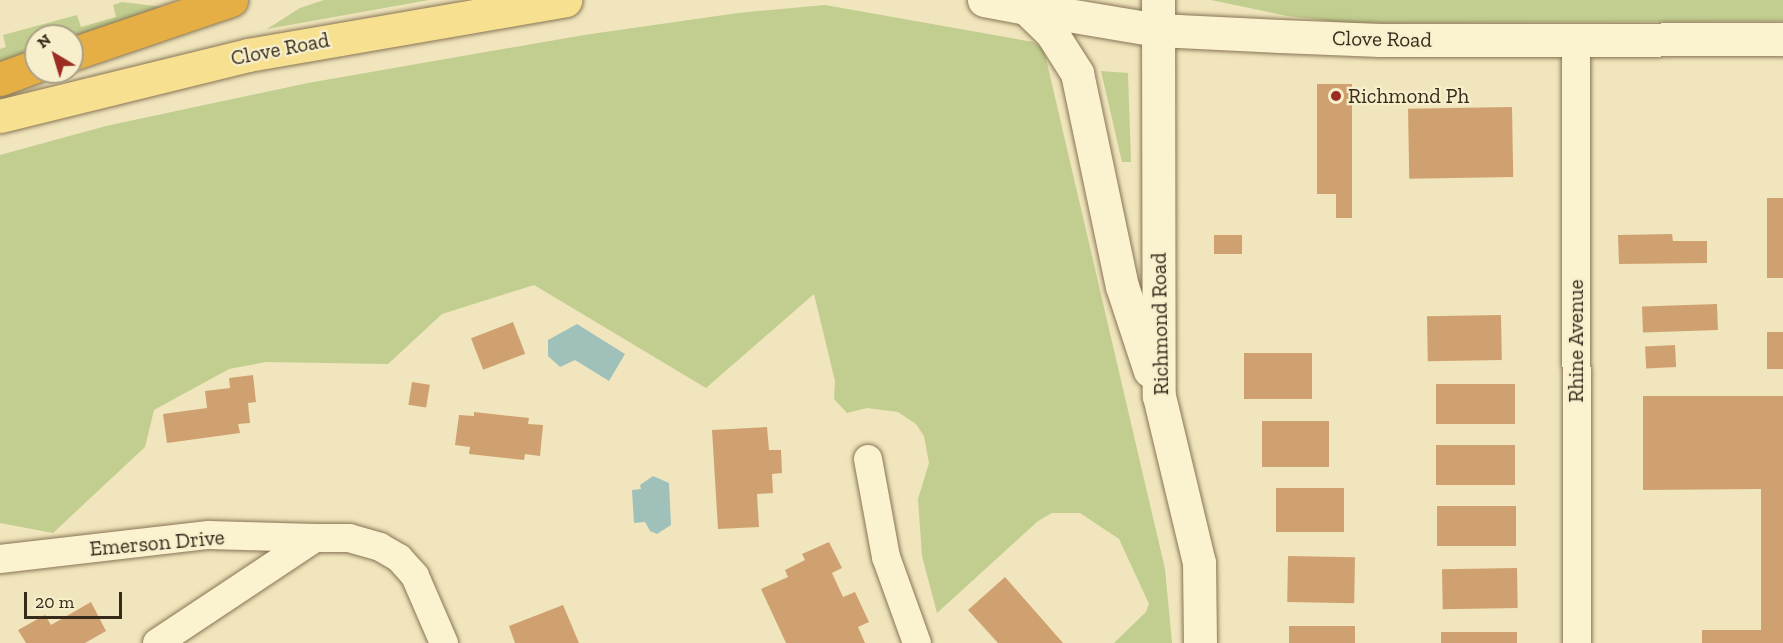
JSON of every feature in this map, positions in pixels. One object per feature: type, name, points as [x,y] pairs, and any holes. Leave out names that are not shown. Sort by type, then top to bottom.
[{"type":"highway","points":[[84,50],[231,0]]},
{"type":"highway","points":[[0,78],[24,70]]},
{"type":"main road","name":"Clove Road","points":[[0,116],[248,55],[564,0]]},
{"type":"main road","name":"Clove Road","points":[[984,0],[1026,8],[1158,15],[1380,40],[1783,39]]},
{"type":"main road","points":[[1026,8],[1061,45],[1082,87],[1122,286],[1159,396]]},
{"type":"main road","name":"Richmond Road","points":[[1158,15],[1159,396],[1199,562],[1200,643]]},
{"type":"street","name":"Rhine Avenue","points":[[1576,39],[1576,643]]},
{"type":"street","points":[[868,459],[886,557],[917,643]]},
{"type":"street","name":"Emerson Drive","points":[[0,559],[209,535],[349,538],[380,547],[399,558],[415,576],[444,643]]},
{"type":"street","points":[[157,643],[315,538]]},
{"type":"green space","points":[[324,0],[429,0],[267,29],[300,8]]},
{"type":"green space","points":[[1211,0],[1783,0],[1783,21],[1347,23],[1287,16]]},
{"type":"green space","points":[[122,2],[163,7],[84,35],[84,26],[116,17],[113,5]]},
{"type":"green space","points":[[825,5],[1033,42],[1044,50],[1165,569],[1172,643],[1114,643],[1146,612],[1149,604],[1119,539],[1080,513],[1052,513],[1038,521],[937,613],[922,556],[918,499],[929,463],[924,436],[916,424],[898,412],[867,408],[847,413],[834,399],[835,381],[814,294],[706,388],[534,285],[442,314],[388,364],[266,362],[229,369],[154,410],[145,447],[53,533],[0,523],[0,155],[106,126],[308,83],[584,35],[738,13]]},
{"type":"green space","points":[[77,15],[80,24],[44,24]]},
{"type":"green space","points":[[24,29],[24,56],[0,65],[0,49],[6,47],[3,35]]},
{"type":"green space","points":[[1101,71],[1128,73],[1131,162],[1122,162]]},
{"type":"water","points":[[577,324],[625,354],[609,381],[575,360],[560,367],[548,356],[548,340]]},
{"type":"water","points":[[653,476],[669,483],[671,525],[657,534],[650,531],[645,522],[634,523],[632,490],[641,489],[640,485]]},
{"type":"building","points":[[1317,84],[1352,84],[1352,218],[1336,218],[1336,194],[1317,194]]},
{"type":"building","points":[[1512,107],[1513,177],[1409,179],[1408,109]]},
{"type":"building","points":[[1767,198],[1783,198],[1783,278],[1767,278]]},
{"type":"building","points":[[1672,234],[1673,241],[1707,241],[1707,263],[1619,264],[1618,235]]},
{"type":"building","points":[[1214,235],[1242,235],[1242,254],[1214,254]]},
{"type":"building","points":[[1717,304],[1718,330],[1643,333],[1642,307]]},
{"type":"building","points":[[1501,315],[1502,360],[1428,361],[1427,316]]},
{"type":"building","points":[[513,322],[525,354],[483,370],[471,338]]},
{"type":"building","points":[[1767,332],[1783,332],[1783,369],[1767,369]]},
{"type":"building","points":[[1675,345],[1676,367],[1646,369],[1645,347]]},
{"type":"building","points":[[1244,353],[1312,353],[1312,399],[1244,399]]},
{"type":"building","points":[[253,375],[256,402],[248,403],[250,423],[238,424],[240,433],[167,443],[163,414],[207,408],[205,391],[230,388],[229,378]]},
{"type":"building","points":[[412,382],[430,385],[426,408],[408,405]]},
{"type":"building","points":[[1436,384],[1515,384],[1515,424],[1436,424]]},
{"type":"building","points":[[1643,396],[1783,396],[1783,643],[1702,643],[1702,630],[1761,630],[1761,489],[1643,490]]},
{"type":"building","points":[[474,412],[529,418],[528,424],[543,425],[540,456],[525,454],[524,460],[469,454],[470,447],[455,445],[459,415],[474,416]]},
{"type":"building","points":[[1262,421],[1329,421],[1329,467],[1262,467]]},
{"type":"building","points":[[767,427],[769,450],[781,450],[782,473],[772,474],[773,493],[757,494],[759,527],[718,529],[712,430]]},
{"type":"building","points":[[1436,445],[1515,445],[1515,485],[1436,485]]},
{"type":"building","points":[[1276,488],[1344,488],[1344,532],[1276,532]]},
{"type":"building","points":[[1437,506],[1516,506],[1516,546],[1437,546]]},
{"type":"building","points":[[829,542],[842,568],[832,573],[843,597],[855,592],[869,622],[858,627],[865,643],[786,643],[761,589],[788,577],[785,570],[805,560],[802,554]]},
{"type":"building","points":[[1288,556],[1355,557],[1354,603],[1287,602]]},
{"type":"building","points":[[1517,568],[1518,608],[1443,609],[1442,569]]},
{"type":"building","points":[[1005,577],[1063,643],[998,643],[968,610]]},
{"type":"building","points":[[91,602],[106,631],[85,643],[26,643],[18,630],[45,615],[51,625]]},
{"type":"building","points":[[563,605],[579,643],[515,643],[509,626]]},
{"type":"building","points":[[1289,626],[1355,626],[1355,643],[1289,643]]},
{"type":"building","points":[[1441,632],[1517,632],[1517,643],[1441,643]]},
{"type":"place","name":"Richmond Ph","points":[[1336,96]]}]
